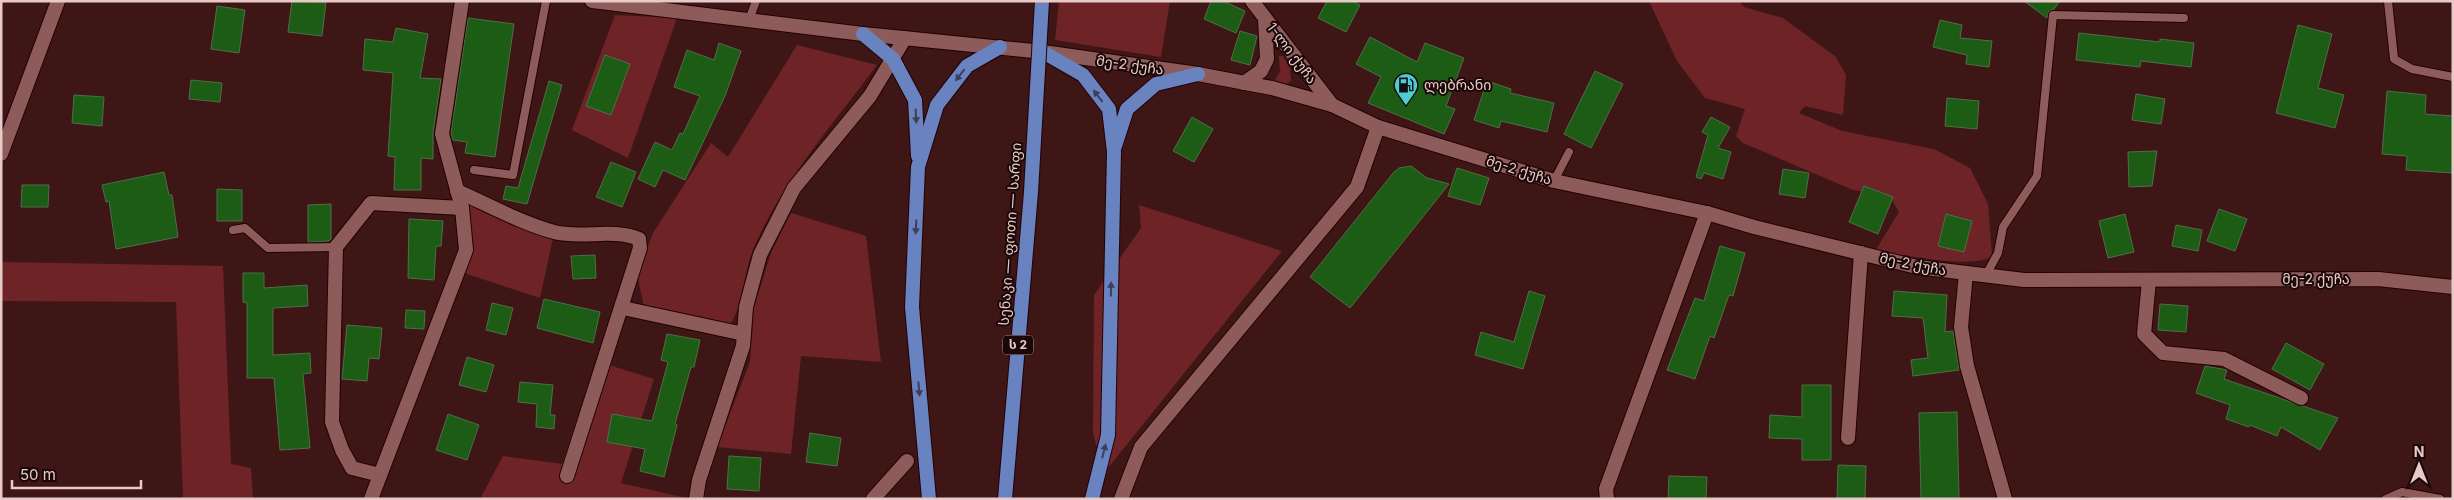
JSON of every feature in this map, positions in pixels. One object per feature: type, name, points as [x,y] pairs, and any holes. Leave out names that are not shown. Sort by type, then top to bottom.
[{"type":"highway","name":"სენაკი — ფოთი — სარფი","points":[[1005,499],[1031,192],[1042,1]]},
{"type":"highway","points":[[863,34],[893,59],[915,100],[918,167],[912,307],[929,499]]},
{"type":"highway","points":[[918,167],[937,105],[967,66],[1000,47]]},
{"type":"highway","points":[[1043,52],[1082,75],[1109,109],[1114,152],[1108,435],[1092,499]]},
{"type":"highway","points":[[1114,152],[1127,108],[1156,84],[1198,74]]},
{"type":"street","points":[[1,154],[58,1]]},
{"type":"street","points":[[371,499],[466,250],[462,208],[442,134],[462,1]]},
{"type":"street","name":"მე-2 ქუჩა","points":[[592,1],[863,34],[1043,52],[1244,82],[1332,105],[1378,127],[1554,181],[1707,213],[1754,228],[1917,266],[2024,280],[2378,278],[2453,287]]},
{"type":"street","name":"1-ლი ქუჩა","points":[[1252,1],[1332,105]]},
{"type":"street","points":[[1244,82],[1261,71],[1267,59],[1265,16]]},
{"type":"street","points":[[696,499],[699,480],[743,346],[746,307],[760,255],[794,188],[870,96],[905,38]]},
{"type":"street","points":[[1121,499],[1140,447],[1357,187],[1378,127]]},
{"type":"street","points":[[457,191],[523,221],[556,232],[626,234],[639,239],[640,248],[623,308],[567,476]]},
{"type":"street","points":[[380,475],[352,468],[342,450],[332,422],[336,247],[371,203],[462,208]]},
{"type":"street","points":[[1607,499],[1606,489],[1707,213]]},
{"type":"street","points":[[1848,438],[1861,253]]},
{"type":"street","points":[[1966,273],[1961,327],[1967,366],[2004,499]]},
{"type":"street","points":[[2149,280],[2144,334],[2164,353],[2224,359],[2301,398]]},
{"type":"street","points":[[623,308],[744,334]]},
{"type":"street","points":[[873,499],[907,461]]},
{"type":"lane","points":[[474,170],[513,175],[546,1]]},
{"type":"lane","points":[[749,20],[756,1]]},
{"type":"lane","points":[[2388,1],[2394,59],[2412,69],[2453,76]]},
{"type":"lane","points":[[1986,275],[1998,253],[2004,227],[2037,176],[2053,15],[2184,18]]},
{"type":"lane","points":[[1554,181],[1569,152]]},
{"type":"lane","points":[[233,230],[245,228],[268,248],[336,247]]},
{"type":"lane","points":[[2386,499],[2402,492],[2440,499]]},
{"type":"shaded area","points":[[1059,1],[1170,1],[1161,57],[1055,40]]},
{"type":"shaded area","points":[[1649,1],[1739,1],[1744,7],[1783,18],[1836,57],[1846,75],[1843,115],[1805,106],[1799,113],[1842,131],[1934,149],[1970,168],[1988,204],[1992,256],[1983,260],[1969,262],[1918,258],[1875,251],[1899,212],[1890,196],[1853,190],[1743,143],[1736,136],[1745,109],[1705,98],[1677,61]]},
{"type":"shaded area","points":[[615,15],[677,18],[628,158],[572,130]]},
{"type":"shaded area","points":[[797,45],[877,65],[811,152],[780,197],[751,255],[739,306],[730,325],[644,307],[637,274],[653,233],[711,143],[728,157]]},
{"type":"shaded area","points":[[1279,56],[1283,56],[1290,68],[1291,81],[1284,85],[1273,83],[1280,72]]},
{"type":"shaded area","points":[[466,203],[553,238],[540,298],[464,273],[474,246]]},
{"type":"shaded area","points":[[1139,205],[1282,251],[1104,473],[1093,433],[1094,295],[1141,228]]},
{"type":"shaded area","points":[[791,213],[866,236],[881,362],[801,356],[791,454],[717,447],[750,362],[754,307],[771,253]]},
{"type":"shaded area","points":[[1,262],[223,266],[231,464],[251,468],[253,499],[183,499],[176,302],[1,301]]},
{"type":"shaded area","points":[[596,361],[654,379],[621,483],[690,499],[480,499],[503,456],[562,464]]},
{"type":"building","points":[[292,1],[326,2],[322,36],[288,32]]},
{"type":"building","points":[[1211,1],[1223,1],[1245,11],[1236,33],[1204,19]]},
{"type":"building","points":[[1327,1],[1352,1],[1360,5],[1346,32],[1318,18]]},
{"type":"building","points":[[2024,1],[2060,1],[2054,9],[2049,11],[2047,18]]},
{"type":"building","points":[[217,6],[245,10],[239,53],[211,49]]},
{"type":"building","points":[[468,18],[514,24],[495,157],[465,153],[467,142],[453,140],[451,133]]},
{"type":"building","points":[[1940,20],[1962,25],[1960,38],[1992,41],[1989,67],[1966,64],[1967,55],[1933,47]]},
{"type":"building","points":[[2298,25],[2332,34],[2318,88],[2344,95],[2335,128],[2276,113]]},
{"type":"building","points":[[396,28],[428,34],[420,78],[441,79],[433,133],[433,159],[421,158],[421,190],[394,190],[395,157],[388,156],[393,73],[363,70],[365,39],[393,42]]},
{"type":"building","points":[[1240,31],[1257,36],[1250,65],[1231,60]]},
{"type":"building","points":[[2079,33],[2160,42],[2160,39],[2194,43],[2191,67],[2141,61],[2140,67],[2076,60]]},
{"type":"building","points":[[1370,37],[1417,62],[1425,43],[1464,58],[1446,106],[1455,109],[1444,134],[1368,103],[1381,77],[1356,64]]},
{"type":"building","points":[[719,43],[741,51],[725,96],[685,180],[663,170],[655,187],[638,179],[655,142],[672,150],[680,133],[683,134],[700,96],[674,87],[687,50],[714,60]]},
{"type":"building","points":[[605,55],[630,64],[611,115],[586,106]]},
{"type":"building","points":[[1595,71],[1623,84],[1591,148],[1564,134]]},
{"type":"building","points":[[191,80],[222,83],[220,102],[189,99]]},
{"type":"building","points":[[549,81],[562,85],[527,204],[503,199],[506,186],[518,188]]},
{"type":"building","points":[[1487,81],[1511,89],[1510,93],[1554,103],[1547,132],[1501,121],[1499,128],[1474,120]]},
{"type":"building","points":[[2387,91],[2426,95],[2425,114],[2453,116],[2453,173],[2406,170],[2407,156],[2382,154]]},
{"type":"building","points":[[2136,94],[2165,99],[2161,124],[2132,120]]},
{"type":"building","points":[[74,95],[104,97],[102,126],[72,123]]},
{"type":"building","points":[[1947,98],[1979,101],[1977,129],[1945,126]]},
{"type":"building","points":[[1192,117],[1213,129],[1194,162],[1173,151]]},
{"type":"building","points":[[1711,117],[1730,127],[1718,148],[1731,152],[1723,179],[1704,173],[1701,179],[1696,177],[1708,135],[1702,132]]},
{"type":"building","points":[[2157,151],[2152,186],[2129,187],[2128,152]]},
{"type":"building","points":[[611,162],[636,172],[622,207],[596,197]]},
{"type":"building","points":[[1411,166],[1427,178],[1449,184],[1350,308],[1310,277],[1394,172],[1399,168]]},
{"type":"building","points":[[1457,168],[1489,178],[1480,205],[1448,196]]},
{"type":"building","points":[[1783,169],[1809,173],[1805,198],[1779,194]]},
{"type":"building","points":[[164,172],[169,195],[172,195],[178,237],[116,249],[109,201],[106,202],[102,185]]},
{"type":"building","points":[[22,185],[49,185],[48,207],[21,207]]},
{"type":"building","points":[[1864,186],[1893,197],[1878,234],[1849,222]]},
{"type":"building","points":[[217,189],[242,190],[242,221],[217,221]]},
{"type":"building","points":[[331,204],[331,239],[329,241],[308,242],[308,205]]},
{"type":"building","points":[[2219,209],[2247,219],[2235,251],[2207,241]]},
{"type":"building","points":[[1946,214],[1972,221],[1964,252],[1938,246]]},
{"type":"building","points":[[2125,214],[2134,252],[2108,258],[2099,221]]},
{"type":"building","points":[[409,219],[443,221],[441,246],[436,246],[434,280],[408,278]]},
{"type":"building","points":[[2176,225],[2202,230],[2198,251],[2172,246]]},
{"type":"building","points":[[1720,246],[1745,253],[1733,296],[1729,295],[1714,338],[1710,336],[1695,379],[1667,370],[1695,298],[1704,301]]},
{"type":"building","points":[[595,255],[596,278],[573,279],[571,256]]},
{"type":"building","points":[[243,273],[264,273],[264,288],[307,285],[308,306],[273,308],[273,355],[310,353],[311,373],[303,374],[310,448],[280,450],[274,378],[247,378],[247,303],[243,302]]},
{"type":"building","points":[[1529,291],[1545,296],[1523,369],[1475,355],[1481,332],[1514,342]]},
{"type":"building","points":[[1894,291],[1947,295],[1945,332],[1953,331],[1959,370],[1913,376],[1911,360],[1928,358],[1923,318],[1892,316]]},
{"type":"building","points":[[544,299],[600,312],[593,343],[537,328]]},
{"type":"building","points":[[492,303],[513,308],[506,335],[486,330]]},
{"type":"building","points":[[2160,304],[2188,306],[2186,332],[2158,330]]},
{"type":"building","points":[[406,310],[425,311],[424,329],[405,328]]},
{"type":"building","points":[[347,325],[382,328],[379,359],[369,358],[367,381],[342,379]]},
{"type":"building","points":[[667,334],[700,340],[694,367],[691,367],[675,424],[677,425],[664,477],[640,471],[645,449],[607,442],[612,414],[652,421],[668,362],[661,360]]},
{"type":"building","points":[[2286,343],[2324,364],[2310,390],[2272,369]]},
{"type":"building","points":[[467,357],[494,365],[486,392],[459,385]]},
{"type":"building","points":[[2205,366],[2227,370],[2224,379],[2338,418],[2320,450],[2281,427],[2277,436],[2250,425],[2249,427],[2226,419],[2230,405],[2196,393]]},
{"type":"building","points":[[520,382],[553,385],[550,415],[555,415],[554,429],[536,427],[537,404],[518,402]]},
{"type":"building","points":[[1802,385],[1831,385],[1831,460],[1802,460],[1802,439],[1769,438],[1770,415],[1802,417]]},
{"type":"building","points":[[1957,412],[1959,499],[1921,499],[1919,413]]},
{"type":"building","points":[[448,414],[479,425],[467,460],[436,450]]},
{"type":"building","points":[[810,433],[841,438],[837,466],[806,462]]},
{"type":"building","points":[[729,456],[761,458],[759,491],[727,489]]},
{"type":"building","points":[[1838,465],[1866,466],[1865,499],[1837,499]]},
{"type":"building","points":[[1669,476],[1707,477],[1706,499],[1668,499]]},
{"type":"place","name":"ლებრანი","points":[[1406,106]]}]
